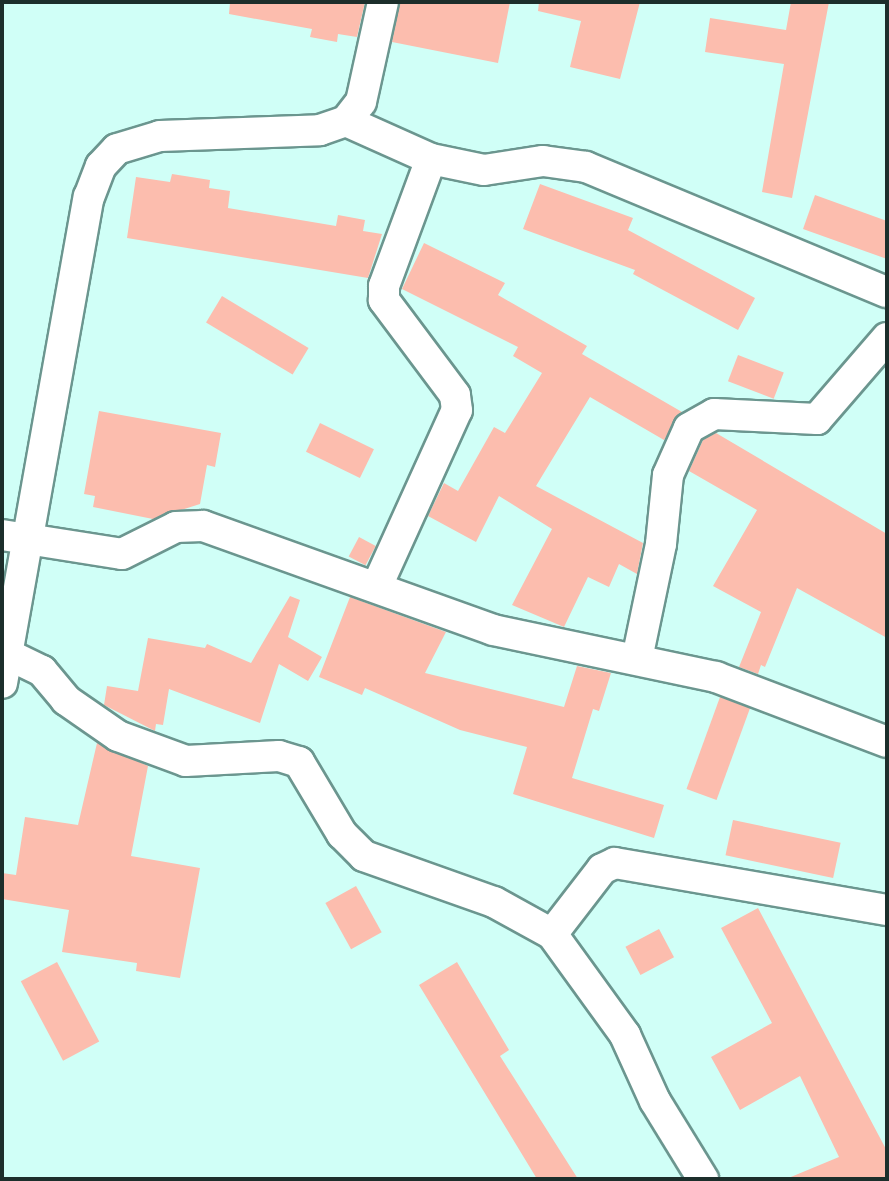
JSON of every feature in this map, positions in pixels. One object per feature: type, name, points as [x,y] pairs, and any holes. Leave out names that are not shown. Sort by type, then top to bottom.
[{"type":"street","points":[[2,683],[7,654],[14,537],[89,197],[101,166],[117,149],[160,136],[320,130],[346,121],[361,103],[383,2]]},
{"type":"street","points":[[346,121],[431,159],[484,170],[544,161],[586,167],[887,292]]},
{"type":"street","points":[[377,586],[457,410],[455,395],[384,300],[384,286],[431,159]]},
{"type":"street","points":[[637,659],[662,544],[668,475],[689,428],[714,414],[817,419],[887,338]]},
{"type":"street","points":[[14,537],[122,554],[177,527],[203,526],[377,586],[493,630],[558,648],[637,659],[758,690],[887,742]]},
{"type":"street","points":[[7,654],[42,671],[89,720],[141,745],[186,761],[279,756],[299,762],[314,779],[342,834],[364,856],[494,902],[552,934],[625,1035],[655,1101],[703,1179]]},
{"type":"street","points":[[552,934],[602,869],[615,863],[887,910]]},
{"type":"building","points":[[230,2],[365,2],[357,37],[338,34],[337,42],[310,37],[312,29],[229,14]]},
{"type":"building","points":[[400,2],[510,2],[498,63],[392,42]]},
{"type":"building","points":[[539,2],[640,2],[620,79],[570,67],[581,21],[538,11]]},
{"type":"building","points":[[791,2],[829,2],[792,198],[762,192],[784,64],[705,52],[710,18],[786,30]]},
{"type":"building","points":[[172,174],[210,180],[209,188],[230,191],[228,208],[336,226],[338,215],[365,220],[363,231],[382,234],[368,278],[127,238],[136,177],[170,182]]},
{"type":"building","points":[[540,184],[633,218],[628,230],[755,298],[738,330],[633,274],[635,270],[523,229]]},
{"type":"building","points":[[815,195],[887,221],[887,259],[803,229]]},
{"type":"building","points":[[424,243],[505,283],[498,295],[587,346],[582,354],[682,412],[664,440],[590,397],[536,486],[643,543],[637,574],[619,564],[609,587],[588,577],[564,627],[512,605],[552,529],[499,496],[476,542],[428,516],[444,483],[458,491],[494,427],[505,433],[542,373],[513,356],[518,347],[402,289]]},
{"type":"building","points":[[222,296],[309,348],[293,375],[206,323]]},
{"type":"building","points":[[738,355],[784,373],[774,399],[728,381]]},
{"type":"building","points":[[99,411],[221,433],[215,467],[207,465],[200,504],[153,519],[93,507],[95,496],[84,494]]},
{"type":"building","points":[[320,423],[374,449],[360,478],[306,452]]},
{"type":"building","points":[[716,433],[887,534],[887,638],[797,588],[765,667],[761,665],[758,674],[739,667],[761,612],[713,586],[757,510],[689,471],[703,440]]},
{"type":"building","points":[[359,537],[376,546],[365,565],[349,556]]},
{"type":"building","points":[[290,596],[300,600],[288,637],[322,657],[308,681],[279,664],[260,723],[169,689],[163,725],[156,724],[155,731],[104,705],[107,686],[138,691],[148,638],[205,648],[207,644],[251,663]]},
{"type":"building","points":[[350,597],[446,632],[425,673],[564,707],[577,666],[611,673],[599,711],[593,709],[572,778],[664,805],[654,838],[513,794],[527,747],[460,730],[365,688],[362,695],[319,677]]},
{"type":"building","points":[[720,697],[750,708],[717,800],[686,789]]},
{"type":"building","points":[[97,743],[148,766],[131,856],[200,868],[180,978],[136,971],[137,963],[62,952],[69,910],[2,899],[2,873],[16,875],[25,817],[78,825]]},
{"type":"building","points":[[733,820],[841,843],[833,878],[726,855]]},
{"type":"building","points":[[356,886],[382,932],[351,949],[325,903]]},
{"type":"building","points":[[758,908],[887,1151],[887,1179],[786,1179],[839,1157],[800,1076],[740,1110],[711,1057],[772,1023],[721,928]]},
{"type":"building","points":[[659,929],[674,957],[640,975],[625,947]]},
{"type":"building","points":[[57,962],[99,1041],[63,1061],[21,981]]},
{"type":"building","points":[[457,962],[509,1050],[500,1056],[578,1179],[537,1179],[419,985]]}]
